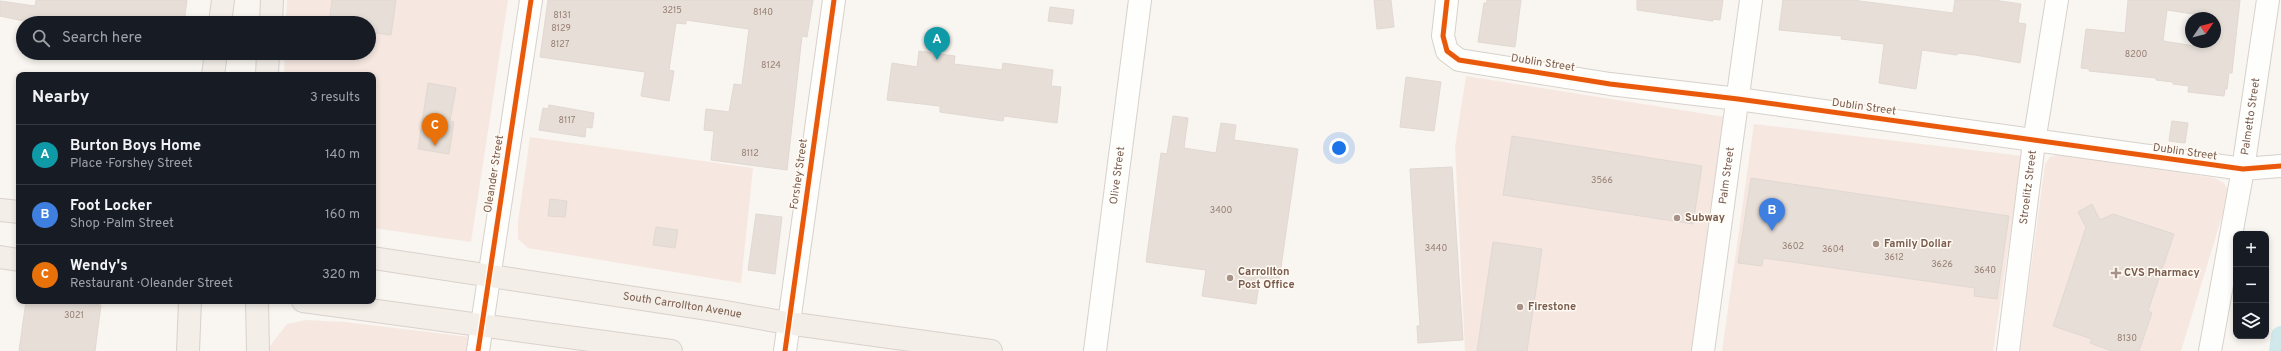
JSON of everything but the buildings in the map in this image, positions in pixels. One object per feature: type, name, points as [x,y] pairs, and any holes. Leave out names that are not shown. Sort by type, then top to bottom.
[{"type":"main road","points":[[221,16],[223,0]]},
{"type":"main road","points":[[271,16],[272,0]]},
{"type":"main road","points":[[213,72],[215,60]]},
{"type":"main road","points":[[267,72],[268,60]]},
{"type":"main road","points":[[0,210],[16,212]]},
{"type":"main road","points":[[0,257],[16,260]]},
{"type":"main road","name":"South Carrollton Avenue","points":[[376,258],[720,311],[787,323],[991,351]]},
{"type":"main road","points":[[188,351],[190,304]]},
{"type":"main road","points":[[257,304],[258,351]]},
{"type":"main road","points":[[327,304],[671,351]]},
{"type":"street","name":"Oleander Street","points":[[478,351],[488,275],[531,0]]},
{"type":"street","name":"Forshey Street","points":[[785,351],[787,323],[834,0]]},
{"type":"street","name":"Dublin Street","points":[[1447,0],[1443,36],[1447,51],[1460,60],[1610,84],[1738,99],[2034,142],[2243,169],[2273,166]]},
{"type":"street","name":"Palm Street","points":[[1703,351],[1751,0]]},
{"type":"street","name":"Stroelitz Street","points":[[2008,351],[2034,142],[2057,0]]},
{"type":"street","name":"Palmetto Street","points":[[2210,351],[2243,169],[2268,0]]},
{"type":"street","name":"Olive Street","points":[[1095,351],[1139,8]]},
{"type":"shaded area","points":[[287,0],[508,0],[471,242],[376,228],[376,72],[284,72],[285,60],[376,60],[376,16],[286,16]]},
{"type":"shaded area","points":[[1466,76],[1725,117],[1694,351],[1465,351],[1455,147]]},
{"type":"shaded area","points":[[1754,124],[2022,156],[1993,351],[1722,351]]},
{"type":"shaded area","points":[[530,137],[753,168],[741,283],[528,248],[518,239],[518,222]]},
{"type":"shaded area","points":[[2064,153],[2214,178],[2224,183],[2228,190],[2227,200],[2181,351],[2020,351],[2045,164],[2050,157]]},
{"type":"shaded area","points":[[306,320],[345,322],[470,337],[468,351],[270,351],[270,346],[287,324]]},
{"type":"waterway","points":[[2279,351],[2281,336]]},
{"type":"cycle path","points":[[478,351],[531,0]]},
{"type":"cycle path","points":[[785,351],[834,0]]},
{"type":"cycle path","points":[[1447,0],[1443,36],[1447,51],[1459,60],[1610,84],[1738,99],[2243,169],[2281,166]]},
{"type":"place","name":"Burton Boys Home","points":[[937,60]]},
{"type":"place","name":"Wendy's","points":[[435,146]]},
{"type":"place","name":"Subway","points":[[1677,218]]},
{"type":"place","name":"Foot Locker","points":[[1772,231]]},
{"type":"place","name":"Family Dollar","points":[[1876,244]]},
{"type":"place","name":"CVS Pharmacy","points":[[2116,273]]},
{"type":"place","name":"Carrollton Post Office","points":[[1230,278]]},
{"type":"place","name":"Firestone","points":[[1520,307]]}]
